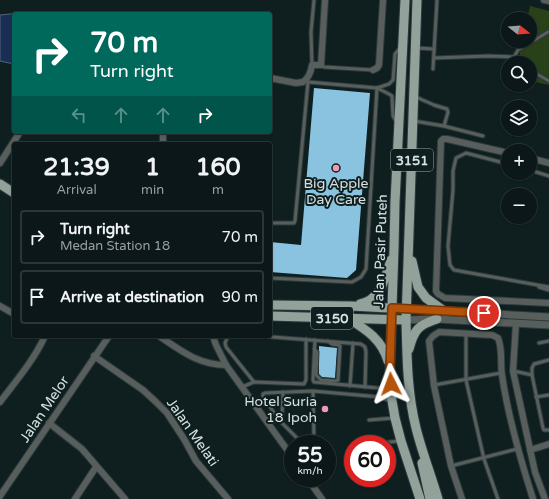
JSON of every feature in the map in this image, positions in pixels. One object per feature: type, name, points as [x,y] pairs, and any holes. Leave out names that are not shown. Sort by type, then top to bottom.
[{"type":"main road","name":"Jalan Pasir Puteh","points":[[406,0],[395,202],[390,389],[401,441],[419,497]]},
{"type":"main road","name":"Jalan Pasir Puteh","points":[[417,0],[406,320],[407,360],[410,393],[416,428],[438,499]]},
{"type":"main road","points":[[0,184],[12,192]]},
{"type":"main road","points":[[351,306],[368,302],[379,293],[394,249]]},
{"type":"main road","points":[[409,250],[418,287],[426,298],[444,311]]},
{"type":"main road","name":"3150","points":[[272,305],[392,308]]},
{"type":"main road","points":[[392,308],[407,309]]},
{"type":"main road","name":"3150","points":[[272,316],[392,320]]},
{"type":"main road","points":[[349,319],[368,331],[378,341],[385,352],[390,366]]},
{"type":"main road","points":[[407,360],[411,341],[417,328],[437,319]]},
{"type":"main road","points":[[392,320],[406,320]]},
{"type":"main road","points":[[416,428],[423,472],[430,499]]},
{"type":"street","points":[[272,78],[296,83],[303,82],[308,77],[312,64],[320,65],[325,0]]},
{"type":"street","points":[[373,70],[379,65],[383,0]]},
{"type":"street","points":[[544,0],[549,1]]},
{"type":"street","points":[[163,134],[163,141]]},
{"type":"street","points":[[501,151],[447,138],[441,141],[436,291],[445,298],[549,303]]},
{"type":"street","points":[[0,163],[12,144]]},
{"type":"street","points":[[537,160],[549,163]]},
{"type":"street","points":[[0,306],[12,313]]},
{"type":"street","points":[[407,309],[549,317]]},
{"type":"street","points":[[406,320],[437,319],[549,325]]},
{"type":"street","points":[[516,323],[513,371],[535,472],[545,499]]},
{"type":"street","points":[[462,499],[451,466],[434,386],[429,341],[439,332],[492,335],[498,338],[500,343],[501,373],[517,450],[533,499]]},
{"type":"street","points":[[0,402],[21,376],[44,338]]},
{"type":"street","name":"Jalan Melor","points":[[0,496],[108,338]]},
{"type":"street","points":[[162,338],[200,361],[209,364],[226,365]]},
{"type":"street","points":[[214,338],[226,365],[284,445]]},
{"type":"street","name":"Jalan Melati","points":[[94,356],[143,390],[167,413],[196,460],[228,499]]},
{"type":"street","points":[[501,373],[513,371]]},
{"type":"street","points":[[49,423],[82,449],[125,499]]},
{"type":"street","points":[[530,450],[549,444]]},
{"type":"street","points":[[75,499],[96,467]]},
{"type":"street","points":[[313,487],[322,499]]},
{"type":"lane","points":[[312,64],[311,32],[314,0]]},
{"type":"lane","points":[[433,69],[437,0]]},
{"type":"lane","points":[[515,56],[518,50],[548,32]]},
{"type":"lane","points":[[377,88],[389,84],[393,80],[395,54],[403,44]]},
{"type":"lane","points":[[415,48],[434,48]]},
{"type":"lane","points":[[434,58],[501,56]]},
{"type":"lane","points":[[320,65],[324,67],[373,70]]},
{"type":"lane","points":[[537,74],[549,81]]},
{"type":"lane","points":[[272,223],[294,223],[295,221],[309,81],[377,88],[389,94],[392,96],[393,116],[399,126]]},
{"type":"lane","points":[[272,278],[352,282],[361,277],[366,269],[377,88]]},
{"type":"lane","points":[[414,96],[429,104],[448,110],[444,126]]},
{"type":"lane","points":[[413,121],[444,126],[484,136]]},
{"type":"lane","points":[[501,162],[466,153],[456,158],[453,171],[453,190],[448,246],[450,265],[454,270],[549,287]]},
{"type":"lane","points":[[537,172],[549,176]]},
{"type":"lane","points":[[534,285],[549,290]]},
{"type":"lane","points":[[466,333],[466,380],[484,459],[498,499]]},
{"type":"lane","points":[[272,337],[361,344],[365,347],[366,352],[365,387]]},
{"type":"lane","points":[[227,338],[225,343],[226,347],[254,382]]},
{"type":"lane","points":[[242,387],[254,382],[304,384],[306,380],[306,340]]},
{"type":"lane","points":[[315,340],[314,382],[390,389]]},
{"type":"lane","points":[[314,349],[317,352],[316,375],[321,380],[338,380],[340,346],[332,344],[328,341]]},
{"type":"lane","points":[[539,343],[549,342]]},
{"type":"lane","points":[[350,386],[353,343]]},
{"type":"lane","points":[[549,360],[534,364],[532,368],[536,397],[543,428],[544,430],[549,430]]},
{"type":"lane","points":[[513,371],[532,375]]},
{"type":"lane","points":[[434,386],[501,373]]},
{"type":"lane","points":[[313,391],[314,440],[313,442],[303,444],[278,419],[263,394],[313,391],[380,397],[393,402]]},
{"type":"lane","points":[[269,424],[283,415],[283,392]]},
{"type":"lane","points":[[536,397],[549,395]]},
{"type":"lane","points":[[369,420],[395,418]]},
{"type":"lane","points":[[396,442],[401,441]]},
{"type":"lane","points":[[451,466],[517,450]]},
{"type":"green space","points":[[530,6],[549,11],[549,85],[537,82],[537,56],[519,56],[521,48],[537,48],[537,12],[529,12]]},
{"type":"water","points":[[12,14],[12,64],[0,61],[0,15]]},
{"type":"building","name":"Big Apple Day Care","points":[[314,88],[370,93],[356,270],[347,278],[272,272],[272,242],[301,245]]},
{"type":"building","points":[[319,346],[337,348],[335,378],[322,377],[319,374]]},
{"type":"place","name":"Big Apple Day Care","points":[[336,168]]},
{"type":"place","name":"Hotel Suria 18 Ipoh","points":[[325,409]]},
{"type":"route","points":[[391,384],[390,366],[392,308],[484,313]]}]
